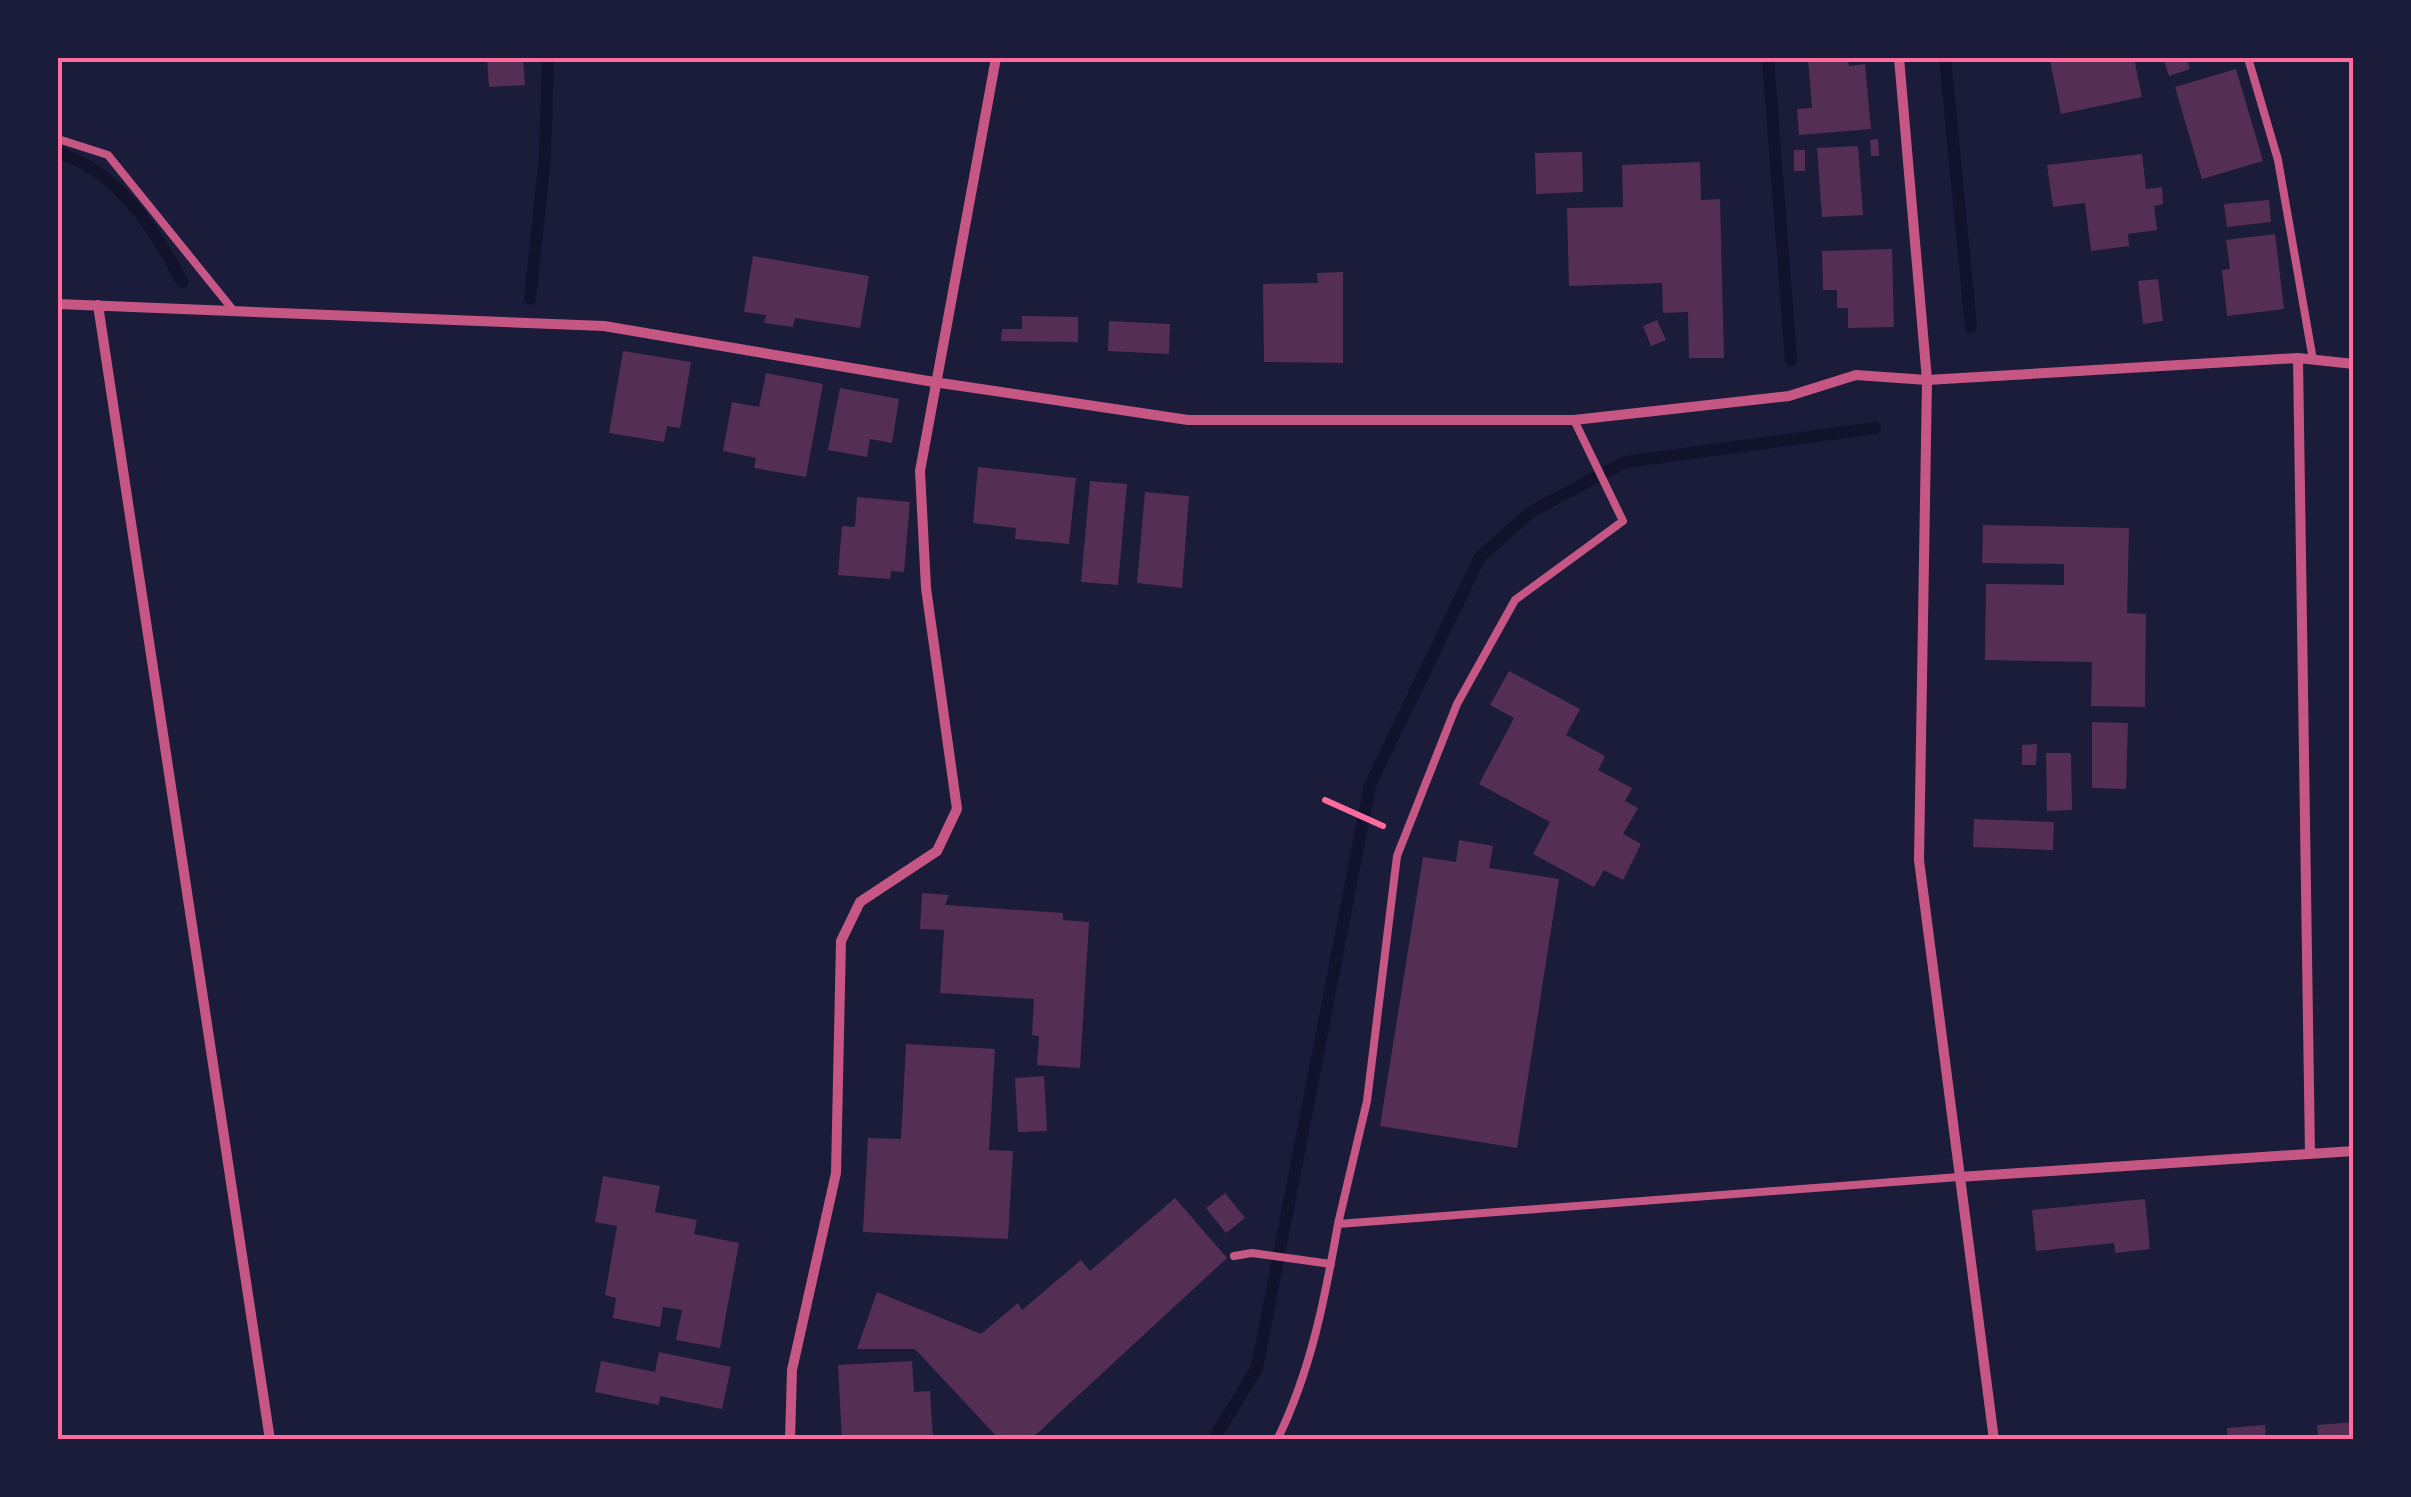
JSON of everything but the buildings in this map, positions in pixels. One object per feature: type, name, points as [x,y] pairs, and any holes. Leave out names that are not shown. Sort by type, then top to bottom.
[{"type":"street","points":[[790,1440],[792,1370],[836,1173],[841,942],[860,902],[936,851],[957,809],[926,588],[920,471],[996,58]]},
{"type":"street","points":[[1898,58],[1928,380],[1918,860],[1994,1440]]},
{"type":"street","points":[[58,304],[604,326],[1188,420],[1574,420],[1789,396],[1856,375],[1928,380],[2298,358],[2354,364]]},
{"type":"street","points":[[98,305],[270,1440]]},
{"type":"street","points":[[2298,358],[2310,1154]]},
{"type":"street","points":[[1959,1177],[2354,1150]]},
{"type":"lane","points":[[2248,58],[2278,160],[2313,360]]},
{"type":"lane","points":[[58,139],[108,155],[232,310]]},
{"type":"lane","points":[[1277,1440],[1297,1400],[1324,1308],[1338,1224],[1367,1101],[1398,856],[1457,704],[1515,600],[1623,521],[1574,420]]},
{"type":"lane","points":[[1338,1224],[1959,1177]]},
{"type":"lane","points":[[1234,1256],[1252,1253],[1331,1264]]},
{"type":"path","points":[[1325,800],[1391,830]]},
{"type":"waterway","points":[[530,299],[545,157],[548,58]]},
{"type":"waterway","points":[[1768,58],[1791,360]]},
{"type":"waterway","points":[[1945,58],[1971,327]]},
{"type":"waterway","points":[[58,153],[98,172],[116,187],[147,223],[182,282]]},
{"type":"waterway","points":[[1213,1440],[1257,1368],[1370,785],[1480,557],[1532,511],[1625,462],[1875,428]]}]
